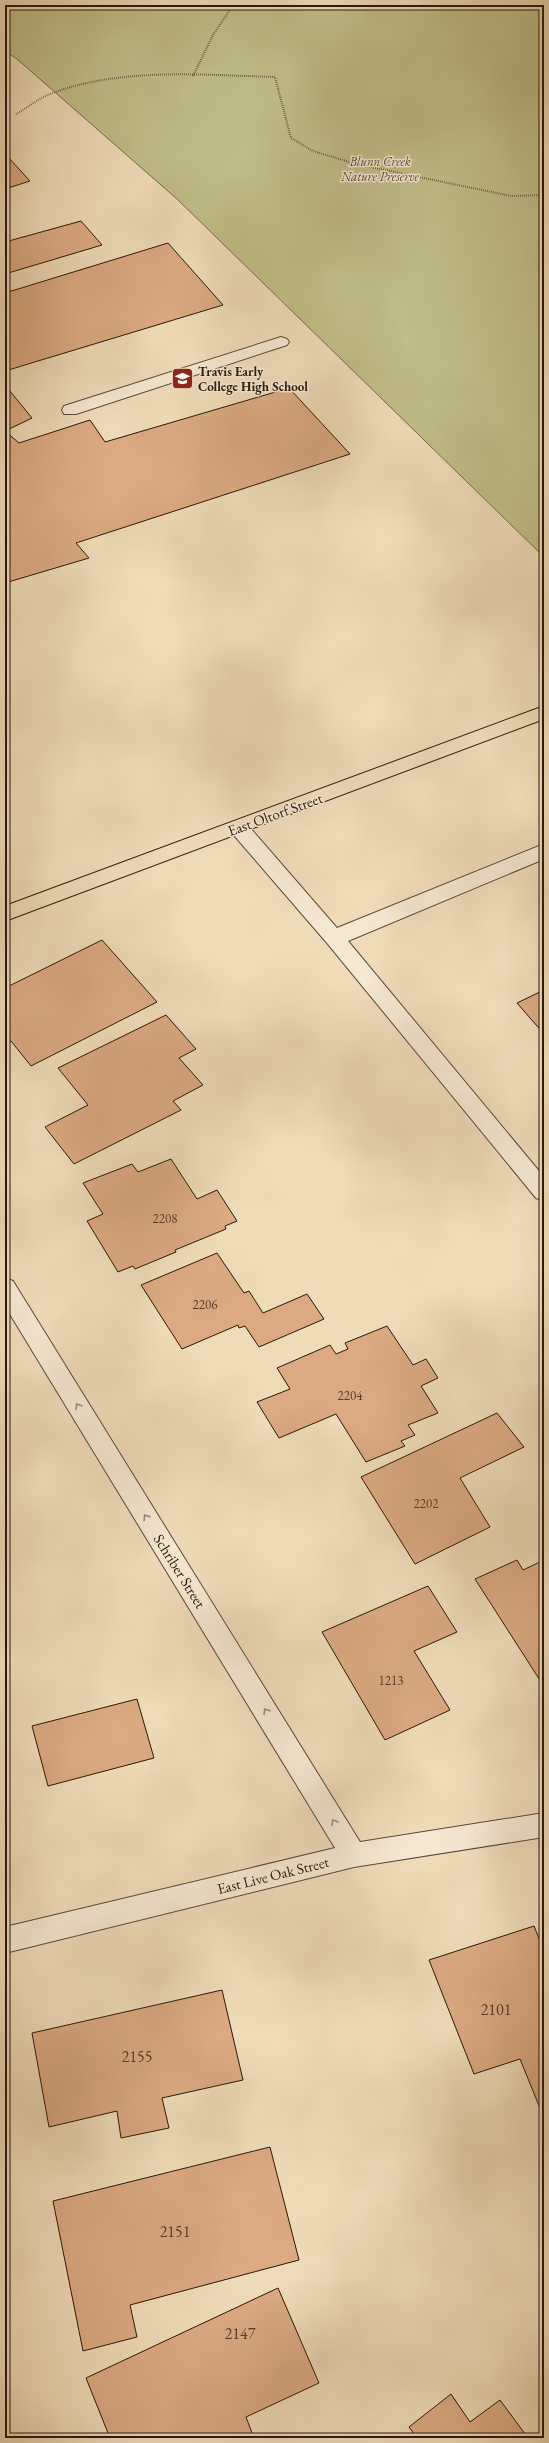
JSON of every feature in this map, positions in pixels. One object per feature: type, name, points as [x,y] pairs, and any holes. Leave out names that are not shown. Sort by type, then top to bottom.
[{"type":"main road","name":"East Oltorf Street","points":[[5,914],[239,828],[544,712]]},
{"type":"street","points":[[70,410],[281,342]]},
{"type":"street","points":[[239,828],[334,938],[544,1192]]},
{"type":"street","points":[[334,938],[544,851]]},
{"type":"street","name":"Schriber Street","points":[[5,1287],[354,1855]]},
{"type":"street","name":"East Live Oak Street","points":[[5,1940],[354,1855],[544,1825]]},
{"type":"path","points":[[194,76],[213,35],[233,5]]},
{"type":"path","points":[[16,114],[50,95],[93,82],[194,76],[275,77],[291,138],[313,151],[356,164],[511,196],[544,195]]},
{"type":"green space","name":"Blunn Creek Nature Preserve","points":[[5,5],[544,5],[544,557],[177,199],[17,59],[5,51]]},
{"type":"building","points":[[9,158],[30,181],[5,189],[5,159]]},
{"type":"building","points":[[81,221],[102,245],[5,274],[5,242]]},
{"type":"building","points":[[168,243],[223,305],[5,371],[5,293]]},
{"type":"building","points":[[5,385],[32,418],[5,431]]},
{"type":"building","points":[[289,388],[350,454],[76,543],[89,558],[5,583],[5,431],[19,443],[90,420],[105,442]]},
{"type":"building","points":[[102,940],[157,1002],[31,1066],[11,1041],[5,1044],[5,988]]},
{"type":"building","points":[[544,990],[544,1034],[517,1003]]},
{"type":"building","points":[[166,1015],[196,1049],[179,1058],[203,1085],[173,1101],[181,1110],[74,1164],[45,1127],[88,1105],[58,1068]]},
{"type":"building","points":[[171,1159],[197,1199],[217,1190],[237,1221],[225,1226],[226,1229],[175,1250],[176,1252],[135,1269],[133,1266],[118,1272],[87,1221],[103,1214],[83,1183],[132,1164],[138,1172]]},
{"type":"building","points":[[217,1253],[244,1293],[249,1291],[263,1313],[307,1294],[324,1319],[259,1347],[245,1326],[239,1328],[238,1325],[182,1349],[141,1285]]},
{"type":"building","points":[[387,1326],[413,1365],[426,1359],[438,1378],[421,1386],[438,1413],[408,1425],[415,1435],[401,1441],[405,1446],[366,1462],[336,1414],[279,1438],[257,1402],[290,1389],[277,1368],[330,1345],[336,1354],[348,1349],[345,1343]]},
{"type":"building","points":[[497,1413],[524,1447],[460,1478],[490,1527],[415,1564],[361,1477]]},
{"type":"building","points":[[517,1560],[523,1570],[544,1560],[543,1685],[475,1579]]},
{"type":"building","points":[[428,1586],[457,1632],[414,1651],[450,1710],[385,1740],[322,1632]]},
{"type":"building","points":[[137,1699],[154,1758],[48,1786],[32,1726]]},
{"type":"building","points":[[534,1926],[544,1951],[544,2118],[520,2059],[474,2074],[429,1960]]},
{"type":"building","points":[[222,1990],[243,2080],[162,2098],[169,2128],[121,2138],[117,2111],[49,2127],[32,2033]]},
{"type":"building","points":[[270,2147],[299,2260],[130,2305],[137,2337],[83,2351],[53,2201]]},
{"type":"building","points":[[278,2288],[319,2383],[246,2417],[254,2438],[110,2438],[86,2378]]},
{"type":"building","points":[[451,2394],[470,2422],[500,2400],[528,2438],[417,2438],[409,2427]]},
{"type":"place","name":"Travis Early College High School","points":[[183,378]]}]
